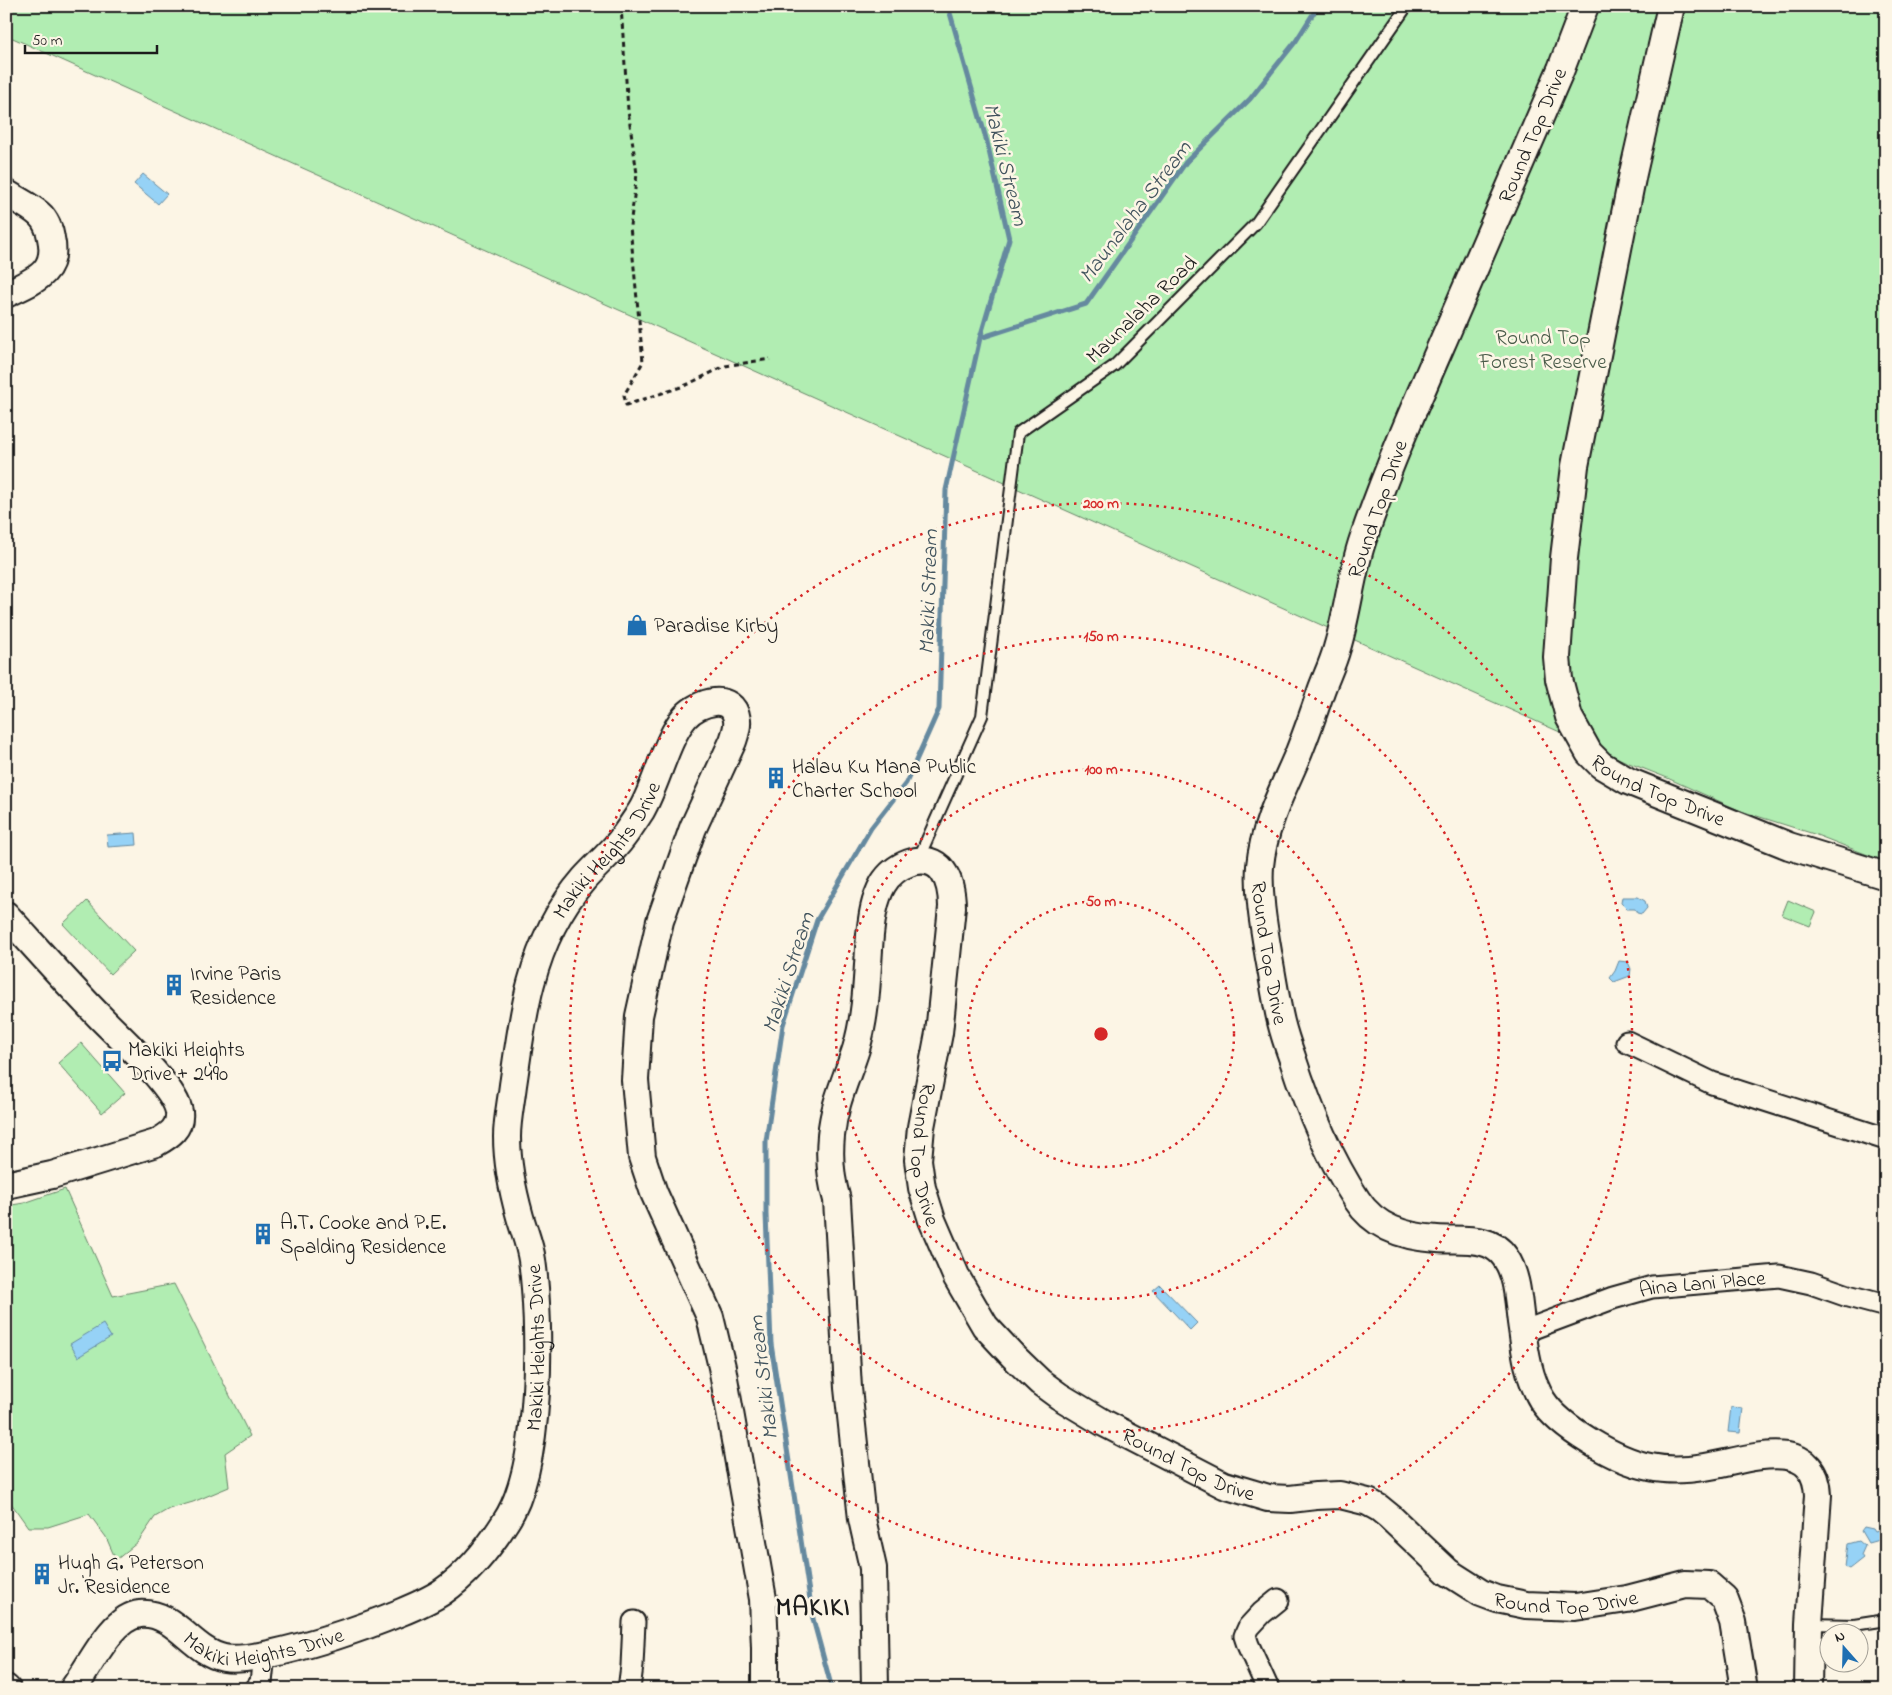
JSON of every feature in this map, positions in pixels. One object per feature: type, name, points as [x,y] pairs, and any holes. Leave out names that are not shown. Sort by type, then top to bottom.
[{"type":"street","name":"Round Top Drive","points":[[1585,6],[1561,69],[1394,455],[1360,546],[1337,648],[1299,752],[1276,802],[1264,837],[1260,870],[1262,909],[1267,947],[1281,1025],[1304,1096],[1324,1141],[1346,1182],[1360,1205],[1376,1222],[1394,1231],[1434,1239],[1473,1240],[1493,1245],[1504,1254],[1512,1270],[1517,1290],[1527,1361],[1538,1392],[1545,1405],[1579,1434],[1615,1456],[1646,1467],[1679,1471],[1776,1454],[1796,1457],[1807,1463],[1813,1471],[1817,1482],[1818,1495],[1809,1624],[1808,1689]]},
{"type":"street","name":"Round Top Drive","points":[[1671,6],[1634,173],[1575,466],[1556,656],[1558,679],[1569,717],[1589,753],[1601,765],[1621,777],[1789,846],[1886,876]]},
{"type":"street","points":[[6,193],[40,215],[50,233],[53,246],[52,261],[45,273],[6,294]]},
{"type":"street","name":"Makiki Heights Drive","points":[[73,1689],[116,1626],[137,1614],[166,1620],[195,1644],[210,1653],[225,1658],[264,1654],[314,1643],[423,1603],[441,1593],[473,1564],[509,1517],[520,1489],[530,1446],[537,1355],[532,1258],[520,1218],[507,1137],[516,1064],[530,984],[542,949],[558,916],[570,896],[586,876],[617,845],[641,810],[652,790],[678,727],[686,716],[699,706],[713,700],[727,705],[734,712],[737,719],[737,727],[733,741],[693,828],[660,921],[639,1016],[635,1080],[642,1157],[654,1193],[710,1317],[722,1367],[763,1599],[766,1648],[765,1689]]},
{"type":"street","points":[[874,1689],[873,1568],[862,1519],[848,1388],[837,1200],[832,1183],[831,1140],[838,1096],[856,1048],[862,1019],[873,908],[883,884],[893,872],[921,860]]},
{"type":"street","name":"Round Top Drive","points":[[921,860],[936,864],[944,874],[952,895],[939,1034],[920,1127],[918,1160],[922,1188],[932,1220],[956,1278],[985,1326],[1013,1356],[1040,1382],[1059,1396],[1224,1486],[1268,1498],[1290,1499],[1340,1495],[1368,1502],[1380,1508],[1448,1572],[1481,1593],[1497,1599],[1526,1605],[1575,1607],[1627,1599],[1685,1584],[1709,1585],[1724,1598],[1734,1622],[1744,1689]]},
{"type":"street","points":[[6,915],[99,1016],[153,1071],[176,1102],[179,1112],[178,1123],[171,1135],[156,1143],[52,1175],[6,1185]]},
{"type":"street","points":[[1627,1042],[1712,1083],[1886,1139]]},
{"type":"street","name":"Aina Lani Place","points":[[1522,1332],[1613,1298],[1652,1287],[1779,1276],[1811,1283],[1848,1296],[1886,1306]]},
{"type":"street","points":[[1268,1689],[1245,1636],[1248,1627],[1278,1600]]},
{"type":"street","points":[[629,1689],[634,1622]]},
{"type":"street","points":[[256,1689],[261,1683],[264,1654]]},
{"type":"lane","name":"Maunalaha Road","points":[[921,860],[921,853],[982,716],[1018,433],[1114,366],[1256,223],[1407,6]]},
{"type":"lane","points":[[1809,1624],[1854,1626],[1886,1620]]},
{"type":"path","points":[[621,6],[628,110],[637,174],[630,226],[643,362],[624,395],[626,405],[684,386],[725,366],[770,359]]},
{"type":"green space","name":"Round Top Forest Reserve","points":[[6,6],[1886,6],[1886,862],[1814,834],[1741,811],[1629,763],[6,35]]},
{"type":"green space","points":[[1788,900],[1816,912],[1810,926],[1782,915]]},
{"type":"green space","points":[[87,901],[134,951],[110,974],[63,924]]},
{"type":"green space","points":[[81,1043],[125,1093],[102,1113],[58,1063]]},
{"type":"green space","points":[[65,1189],[113,1296],[174,1284],[250,1436],[225,1453],[229,1487],[193,1502],[169,1509],[155,1517],[138,1542],[116,1560],[106,1537],[89,1514],[48,1527],[28,1527],[6,1496],[6,1206],[24,1203]]},
{"type":"water","points":[[143,174],[167,194],[158,204],[134,184]]},
{"type":"water","points":[[136,833],[137,845],[108,847],[107,835]]},
{"type":"water","points":[[1622,897],[1638,897],[1645,901],[1647,908],[1642,914],[1637,913],[1635,909],[1627,909],[1621,903]]},
{"type":"water","points":[[1619,961],[1628,962],[1631,969],[1630,976],[1614,982],[1610,978]]},
{"type":"water","points":[[1160,1285],[1197,1323],[1190,1330],[1153,1291]]},
{"type":"water","points":[[103,1324],[111,1337],[78,1357],[70,1344]]},
{"type":"water","points":[[1731,1407],[1743,1408],[1740,1433],[1728,1432]]},
{"type":"water","points":[[1864,1527],[1873,1529],[1875,1532],[1885,1529],[1886,1538],[1868,1543],[1861,1531]]},
{"type":"water","points":[[1859,1541],[1865,1546],[1861,1555],[1863,1558],[1849,1569],[1845,1567],[1848,1544]]},
{"type":"waterway","name":"Makiki Stream","points":[[832,1689],[813,1619],[771,1344],[766,1214],[766,1141],[783,1025],[817,920],[871,828],[906,783],[939,709],[946,490],[980,338],[1009,239],[987,142],[948,6]]},
{"type":"waterway","name":"Maunalaha Stream","points":[[980,338],[1086,304],[1186,162],[1250,99],[1296,41],[1318,6]]},
{"type":"place","name":"Paradise Kirby","points":[[637,625]]},
{"type":"place","name":"Halau Ku Mana Public Charter School","points":[[776,778]]},
{"type":"place","name":"Irvine Paris Residence","points":[[174,985]]},
{"type":"place","name":"Makiki Heights Drive + 2490","points":[[112,1061]]},
{"type":"place","name":"A.T. Cooke and P.E. Spalding Residence","points":[[263,1234]]},
{"type":"place","name":"Hugh G. Peterson Jr. Residence","points":[[42,1574]]},
{"type":"district","name":"MAKIKI","points":[[813,1606]]}]
